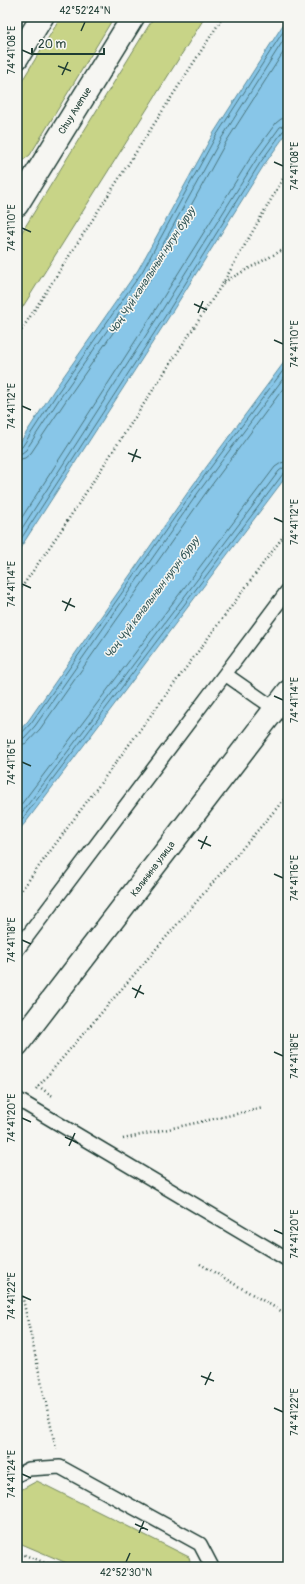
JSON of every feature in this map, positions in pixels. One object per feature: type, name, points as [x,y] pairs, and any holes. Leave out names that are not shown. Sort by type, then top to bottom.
[{"type":"main road","points":[[17,58],[42,17]]},
{"type":"main road","name":"Chuy Avenue","points":[[18,200],[133,17]]},
{"type":"main road","name":"Калинина улица","points":[[17,1045],[282,701]]},
{"type":"lane","points":[[17,950],[288,590]]},
{"type":"lane","points":[[225,674],[282,701]]},
{"type":"lane","points":[[21,1101],[288,1260]]},
{"type":"lane","points":[[17,1475],[29,1469],[60,1467],[200,1544],[212,1567]]},
{"type":"path","points":[[17,337],[223,17]]},
{"type":"path","points":[[17,594],[62,529],[223,282],[288,170]]},
{"type":"path","points":[[223,282],[288,248]]},
{"type":"path","points":[[17,896],[288,530]]},
{"type":"path","points":[[21,1101],[38,1086],[288,795]]},
{"type":"path","points":[[38,1086],[58,1100]]},
{"type":"path","points":[[118,1141],[263,1108]]},
{"type":"path","points":[[200,1264],[288,1316]]},
{"type":"path","points":[[17,1291],[22,1295],[60,1467]]},
{"type":"path","points":[[17,1552],[56,1567]]},
{"type":"green space","points":[[61,17],[114,17],[30,155],[22,161],[17,162],[17,89]]},
{"type":"green space","points":[[154,17],[205,17],[17,316],[17,240]]},
{"type":"green space","points":[[37,1481],[189,1557],[191,1567],[76,1567],[17,1542],[17,1492]]},
{"type":"water","name":"Чоң Чүй каналынын нугун буруу","points":[[288,17],[288,131],[264,165],[167,320],[17,553],[17,447],[54,390],[138,270],[213,134]]},
{"type":"water","name":"Чоң Чүй каналынын нугун буруу","points":[[288,357],[288,474],[17,832],[17,733],[28,721],[193,485]]}]
